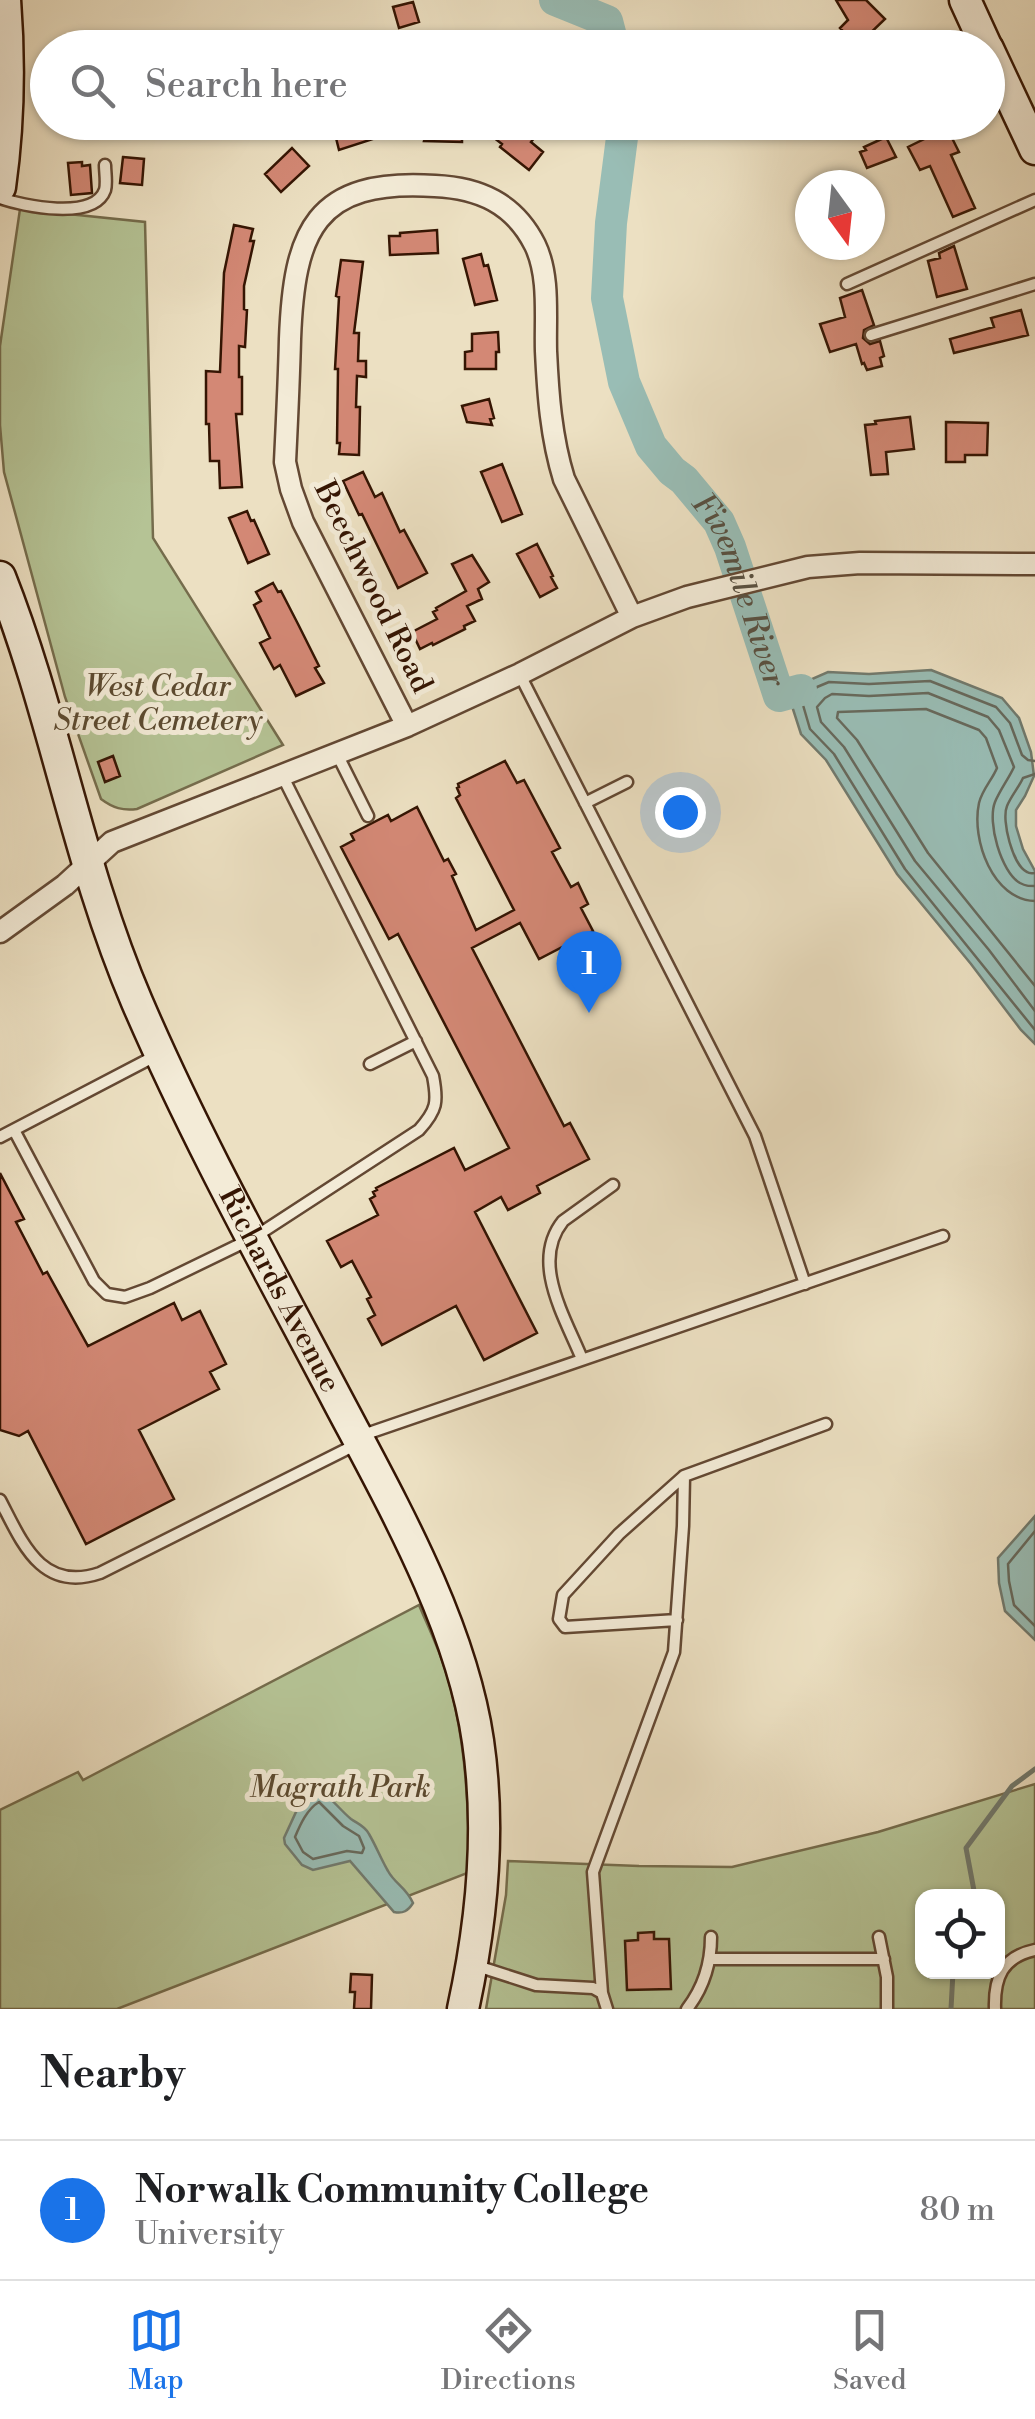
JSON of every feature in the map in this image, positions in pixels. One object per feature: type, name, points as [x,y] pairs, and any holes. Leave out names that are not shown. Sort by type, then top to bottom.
[{"type":"street","points":[[0,187],[10,60],[4,0]]},
{"type":"street","points":[[965,0],[979,30]]},
{"type":"street","points":[[1005,82],[1032,134]]},
{"type":"street","name":"Beechwood Road","points":[[408,726],[303,522],[285,462],[294,274],[314,226],[347,196],[386,186],[426,185],[476,191],[515,216],[529,235],[541,265],[550,416],[558,460],[632,617]]},
{"type":"street","points":[[0,932],[65,885],[112,842],[408,726],[632,617],[687,597],[808,567],[860,563],[1035,564]]},
{"type":"street","name":"Richards Avenue","points":[[0,578],[9,628],[118,958],[160,1054],[435,1594],[461,1664],[478,1740],[486,1827],[473,1965],[463,2009]]},
{"type":"lane","points":[[0,198],[17,204],[84,208],[96,202],[105,189],[105,165]]},
{"type":"lane","points":[[847,284],[1035,200]]},
{"type":"lane","points":[[871,335],[1035,284]]},
{"type":"lane","points":[[520,674],[755,1136],[804,1284]]},
{"type":"lane","points":[[337,754],[368,816]]},
{"type":"lane","points":[[14,1130],[94,1282],[107,1294],[125,1297],[253,1238],[419,1130],[432,1115],[437,1096],[433,1076],[282,774]]},
{"type":"lane","points":[[585,803],[628,782]]},
{"type":"lane","points":[[370,1064],[416,1040]]},
{"type":"lane","points":[[0,1138],[160,1054]]},
{"type":"lane","points":[[582,1359],[550,1276],[549,1246],[563,1221],[613,1186]]},
{"type":"lane","points":[[0,1500],[27,1550],[42,1566],[62,1577],[93,1576],[359,1440],[943,1236]]},
{"type":"lane","points":[[676,1620],[565,1626],[559,1619],[563,1595],[619,1534],[684,1476],[826,1424]]},
{"type":"lane","points":[[607,2009],[602,1994],[593,1872],[674,1652],[684,1476]]},
{"type":"lane","points":[[687,2009],[698,1993],[711,1958],[712,1937]]},
{"type":"lane","points":[[879,1937],[888,1992],[886,2009]]},
{"type":"lane","points":[[995,2009],[994,1992],[1000,1973],[1012,1959],[1035,1950]]},
{"type":"lane","points":[[711,1958],[884,1959]]},
{"type":"lane","points":[[473,1965],[526,1982],[587,1986],[602,1994]]},
{"type":"green space","name":"West Cedar Street Cemetery","points":[[20,209],[145,222],[153,538],[283,745],[137,809],[118,808],[101,799],[65,697],[4,472],[0,346]]},
{"type":"green space","name":"Magrath Park","points":[[419,1605],[443,1663],[457,1714],[467,1793],[470,1872],[117,2009],[0,2009],[0,1810],[78,1772],[83,1780]]},
{"type":"green space","points":[[1035,1784],[1035,2009],[486,2009],[506,1895],[508,1861],[732,1867],[878,1832]]},
{"type":"water","points":[[931,670],[1002,698],[1019,718],[1031,752],[1034,776],[1016,810],[1016,826],[1035,871],[1035,1044],[897,874],[826,760],[801,734],[791,703],[812,679],[828,672]]},
{"type":"water","points":[[1035,1516],[1035,1640],[1005,1611],[998,1558]]},
{"type":"water","points":[[320,1791],[367,1831],[391,1875],[413,1903],[407,1910],[394,1912],[350,1861],[313,1870],[302,1865],[285,1844],[296,1812],[308,1796]]},
{"type":"building","points":[[836,0],[866,0],[885,19],[874,30],[842,30],[848,20]]},
{"type":"building","points":[[413,2],[419,22],[399,28],[393,7]]},
{"type":"building","points":[[336,140],[370,140],[339,150]]},
{"type":"building","points":[[497,140],[533,140],[543,152],[529,170],[500,147],[502,144]]},
{"type":"building","points":[[888,140],[896,157],[867,168],[860,152],[866,150],[864,147]]},
{"type":"building","points":[[922,140],[953,140],[959,152],[951,155],[975,208],[953,217],[930,166],[920,170],[908,147]]},
{"type":"building","points":[[292,148],[309,166],[281,192],[265,174]]},
{"type":"building","points":[[123,157],[144,159],[142,185],[120,183]]},
{"type":"building","points":[[82,162],[82,166],[90,165],[92,193],[71,195],[68,163]]},
{"type":"building","points":[[234,225],[253,229],[250,241],[254,241],[244,286],[245,347],[239,346],[242,414],[236,414],[242,487],[220,488],[219,461],[210,461],[206,371],[220,372],[224,273]]},
{"type":"building","points":[[437,230],[438,253],[390,255],[389,236]]},
{"type":"building","points":[[954,246],[967,289],[937,297],[928,261],[940,258],[939,253]]},
{"type":"building","points":[[481,254],[497,300],[475,305],[463,259]]},
{"type":"building","points":[[341,260],[363,262],[354,333],[359,333],[358,361],[366,361],[366,377],[357,376],[359,455],[339,454],[337,443],[336,296]]},
{"type":"building","points":[[862,290],[874,325],[864,330],[863,338],[870,344],[880,341],[884,356],[880,358],[882,366],[867,370],[856,344],[830,352],[820,324],[845,317],[840,298]]},
{"type":"building","points":[[1021,310],[1028,335],[954,353],[950,339],[994,327],[991,318]]},
{"type":"building","points":[[498,332],[496,369],[465,369],[465,352],[472,351],[472,334]]},
{"type":"building","points":[[489,399],[492,425],[467,422],[462,406]]},
{"type":"building","points":[[910,417],[914,449],[886,452],[888,474],[871,475],[865,425]]},
{"type":"building","points":[[946,422],[988,423],[987,455],[965,455],[965,462],[946,462]]},
{"type":"building","points":[[502,464],[522,514],[502,522],[481,472]]},
{"type":"building","points":[[363,472],[375,497],[382,493],[400,532],[404,530],[427,573],[398,588],[343,481]]},
{"type":"building","points":[[247,511],[269,554],[248,563],[229,518]]},
{"type":"building","points":[[537,544],[557,588],[540,597],[517,554]]},
{"type":"building","points":[[472,555],[489,582],[478,589],[482,599],[467,606],[475,621],[420,649],[412,632],[437,619],[433,612],[436,608],[466,591],[452,564]]},
{"type":"building","points":[[273,583],[298,624],[324,683],[296,696],[280,665],[274,669],[260,643],[270,638],[254,605],[261,601],[256,592]]},
{"type":"building","points":[[113,756],[120,776],[105,782],[98,762]]},
{"type":"building","points":[[505,761],[517,783],[524,780],[560,848],[552,852],[571,887],[578,883],[588,904],[581,908],[593,931],[539,959],[520,923],[472,948],[564,1126],[570,1123],[589,1159],[537,1186],[540,1193],[508,1210],[501,1197],[475,1212],[537,1333],[484,1360],[456,1306],[382,1345],[368,1319],[375,1315],[367,1299],[371,1297],[352,1261],[341,1267],[327,1241],[378,1215],[370,1199],[376,1188],[454,1148],[465,1170],[509,1148],[398,934],[389,939],[341,847],[354,840],[351,834],[388,815],[391,821],[417,807],[444,861],[448,859],[456,874],[452,876],[476,930],[514,910],[456,798],[460,795],[457,788]]},
{"type":"building","points":[[0,1173],[24,1219],[16,1222],[88,1346],[174,1303],[182,1320],[200,1311],[226,1364],[210,1372],[219,1389],[139,1430],[174,1499],[86,1544],[28,1431],[19,1436],[0,1430]]},
{"type":"building","points":[[654,1932],[654,1939],[669,1939],[671,1989],[627,1990],[625,1941],[638,1940],[638,1933]]},
{"type":"building","points":[[351,1974],[372,1975],[371,2009],[354,2009]]},
{"type":"waterway","name":"Fivemile River","points":[[555,0],[607,21],[609,30]]},
{"type":"waterway","name":"Fivemile River","points":[[622,140],[607,298],[624,382],[651,446],[719,522],[779,696],[801,690]]},
{"type":"waterway","points":[[974,1889],[966,1848],[1012,1786],[1035,1769]]},
{"type":"waterway","points":[[951,2009],[953,1979]]},
{"type":"place","name":"Norwalk Community College","points":[[589,1013]]}]
